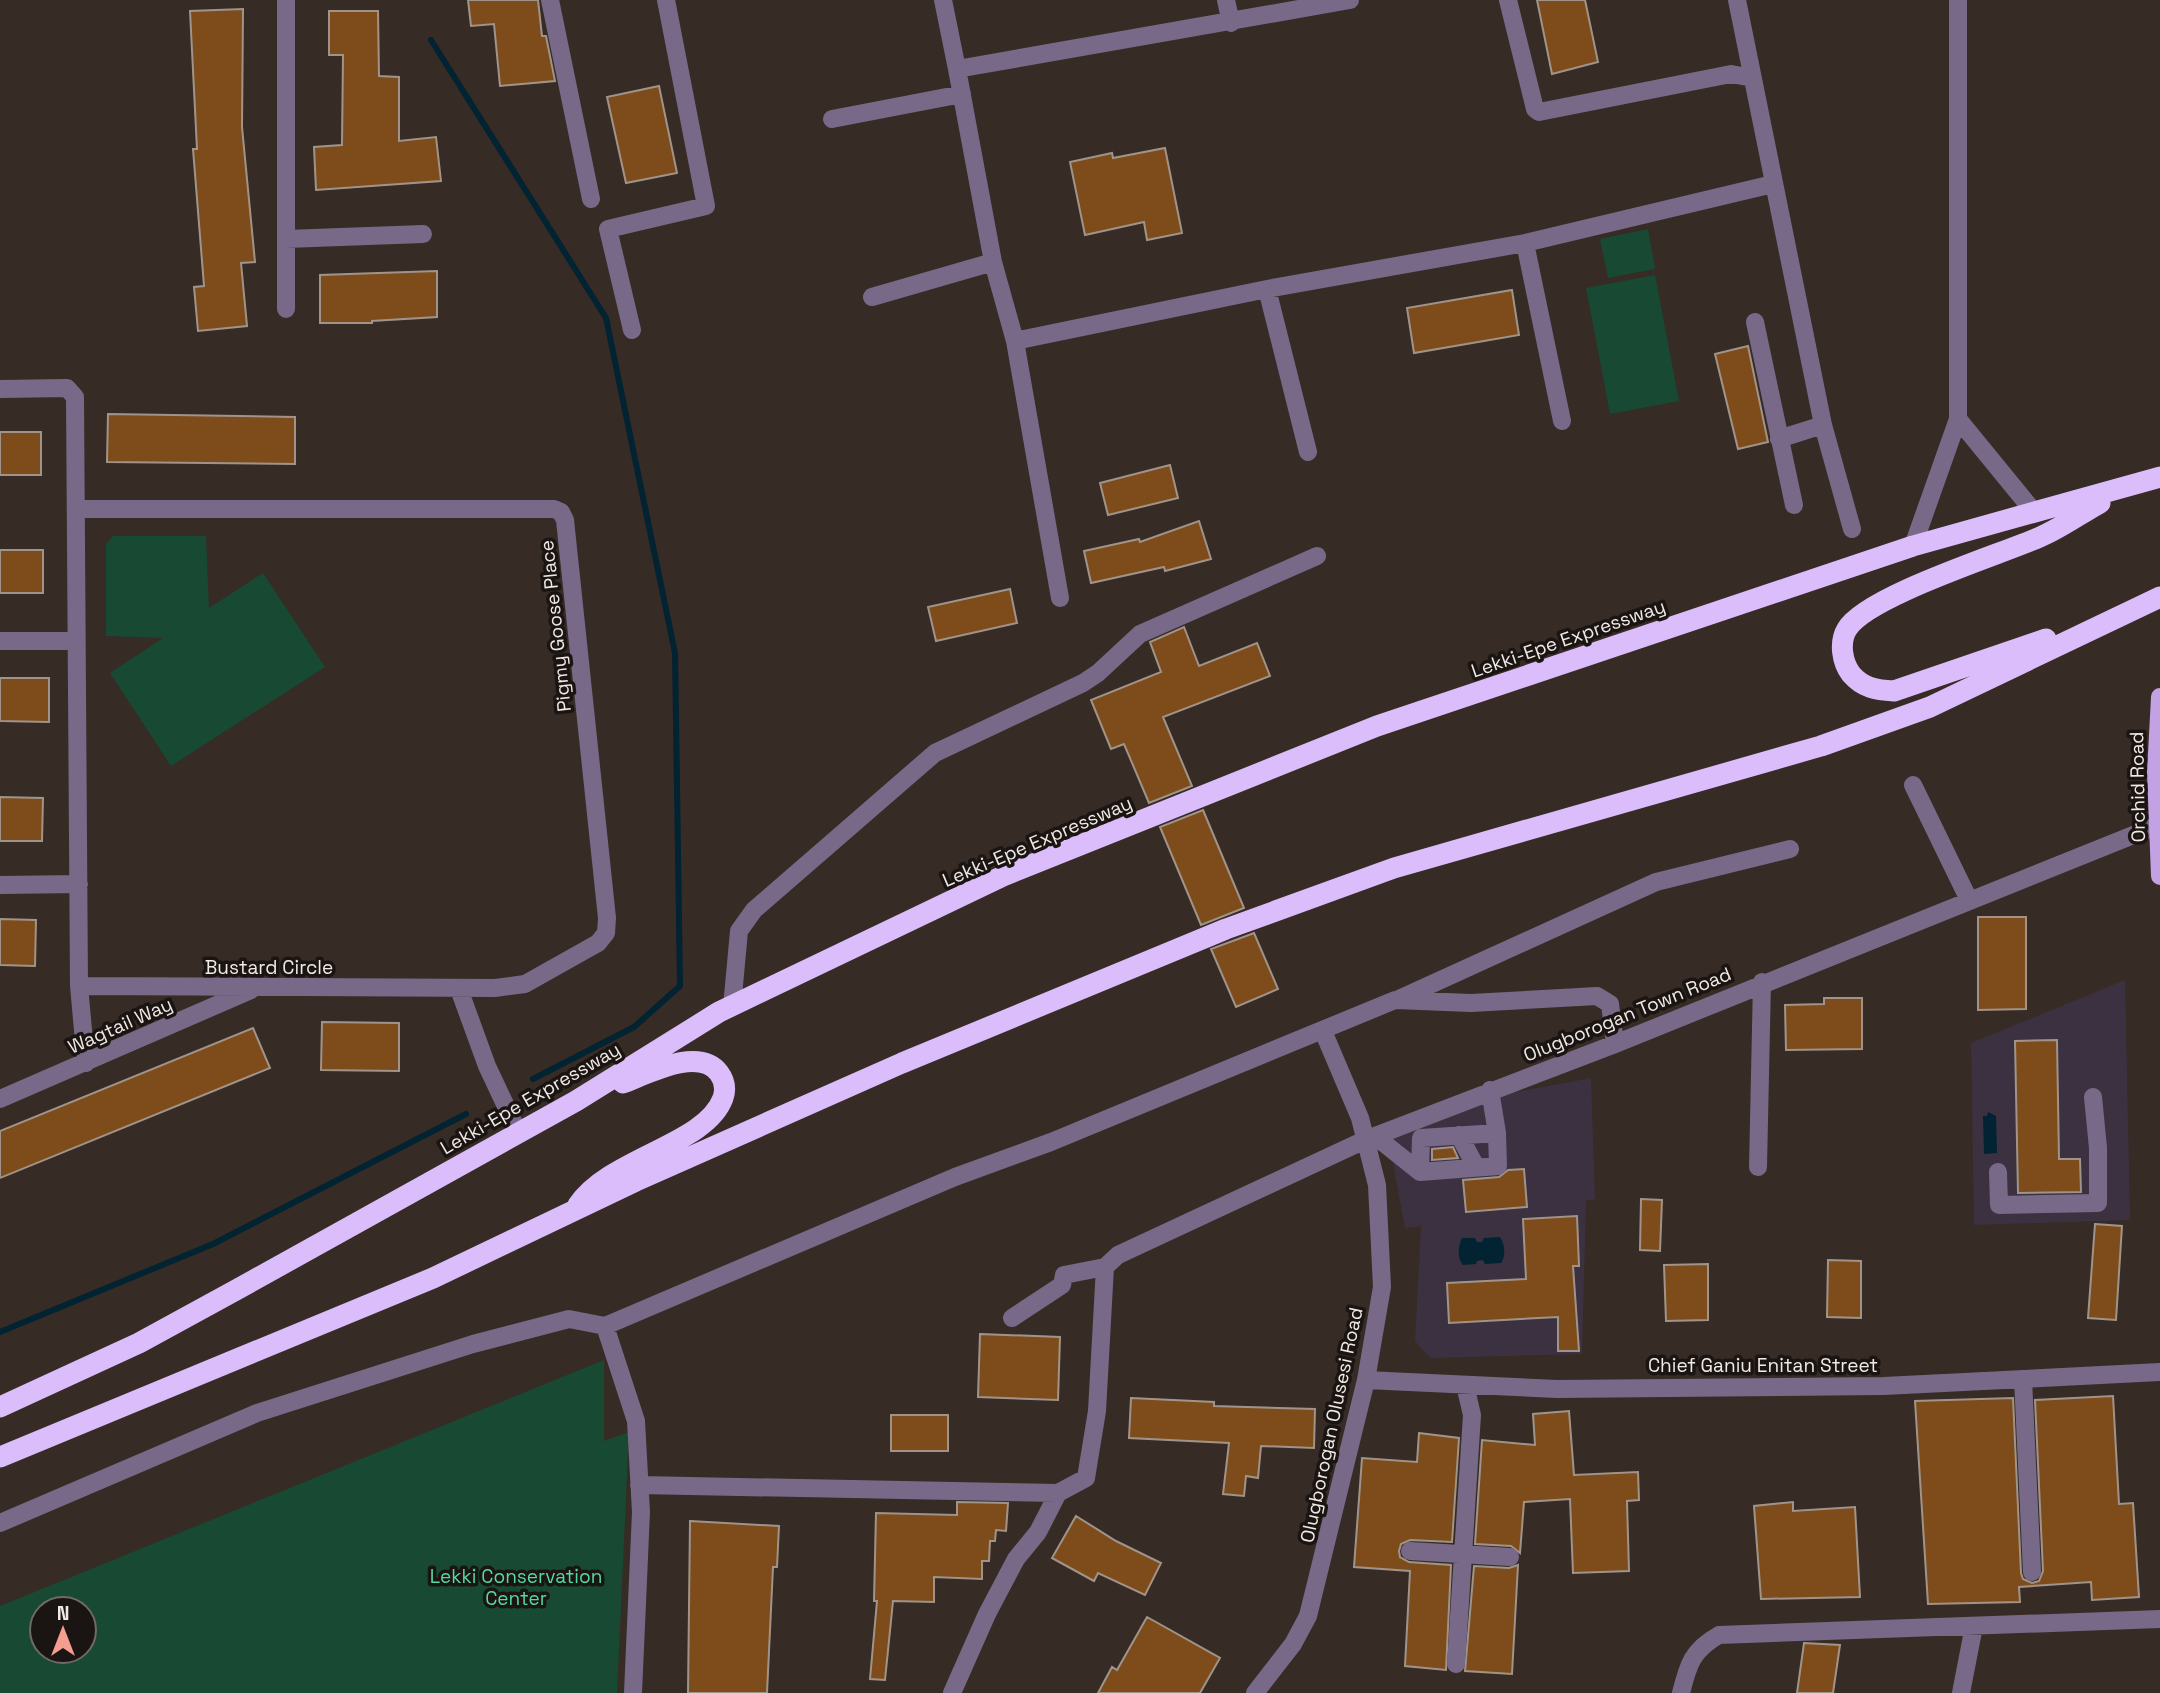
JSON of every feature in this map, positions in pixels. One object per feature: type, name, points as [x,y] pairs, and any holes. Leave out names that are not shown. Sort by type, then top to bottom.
[{"type":"highway","name":"Lekki-Epe Expressway","points":[[0,1407],[138,1343],[576,1101],[732,1007],[1003,876],[1377,726],[1913,546],[2160,477]]},
{"type":"highway","points":[[2126,488],[2042,536],[1871,608],[1846,630],[1842,647],[1845,666],[1857,681],[1874,690],[1894,691],[2130,611]]},
{"type":"highway","points":[[0,1457],[433,1278],[902,1063],[1226,929],[1394,868],[1833,742],[1930,707],[2160,597]]},
{"type":"highway","points":[[573,1212],[601,1179],[700,1127],[719,1111],[725,1093],[724,1080],[716,1069],[704,1063],[685,1063],[576,1101]]},
{"type":"main road","name":"Orchid Road","points":[[2160,697],[2156,773],[2160,876]]},
{"type":"street","points":[[286,0],[286,309]]},
{"type":"street","points":[[550,0],[591,199]]},
{"type":"street","points":[[632,330],[608,229],[706,206],[666,0]]},
{"type":"street","points":[[943,0],[993,262],[1015,341],[1060,598]]},
{"type":"street","points":[[1226,0],[1231,23]]},
{"type":"street","points":[[957,69],[1350,0]]},
{"type":"street","points":[[1508,0],[1535,108],[1539,112],[1731,74],[1753,78]]},
{"type":"street","points":[[1737,0],[1823,425],[1852,529]]},
{"type":"street","points":[[1913,546],[1958,419],[1958,0]]},
{"type":"street","points":[[832,119],[961,94]]},
{"type":"street","points":[[1015,341],[1267,289],[1525,243],[1773,184]]},
{"type":"street","points":[[286,239],[423,234]]},
{"type":"street","points":[[1525,243],[1562,421]]},
{"type":"street","points":[[872,297],[993,262]]},
{"type":"street","points":[[1267,289],[1308,452]]},
{"type":"street","points":[[1755,322],[1794,505]]},
{"type":"street","points":[[0,389],[67,388],[75,397],[79,986],[86,1063]]},
{"type":"street","points":[[1958,419],[2034,512]]},
{"type":"street","points":[[1779,439],[1823,425]]},
{"type":"street","name":"Pigmy Goose Place","points":[[76,509],[554,509],[561,512],[567,534],[607,918],[606,933],[598,943],[525,984],[459,989]]},
{"type":"street","points":[[732,1007],[739,931],[754,910],[934,753],[1083,683],[1140,634],[1317,556]]},
{"type":"street","points":[[0,641],[76,641]]},
{"type":"street","points":[[1913,785],[1969,900]]},
{"type":"street","name":"Olugborogan Town Road","points":[[1012,1318],[1062,1285],[1064,1275],[1111,1261],[1370,1138],[1615,1044],[1762,982],[2158,825]]},
{"type":"street","points":[[0,1523],[270,1409],[473,1344],[569,1319],[605,1326],[955,1177],[1051,1142],[1323,1031],[1656,882],[1790,849]]},
{"type":"street","points":[[0,885],[79,884]]},
{"type":"street","points":[[1758,1167],[1762,982]]},
{"type":"street","name":"Bustard Circle","points":[[79,986],[459,989]]},
{"type":"street","name":"Wagtail Way","points":[[0,1099],[256,988]]},
{"type":"street","points":[[459,989],[487,1066],[518,1132]]},
{"type":"street","points":[[1395,1000],[1471,1003],[1597,996],[1610,1004],[1615,1044]]},
{"type":"street","name":"Olugborogan Olusesi Road","points":[[1255,1693],[1293,1644],[1308,1616],[1366,1380],[1382,1287],[1377,1185],[1370,1138],[1323,1031]]},
{"type":"street","points":[[1370,1138],[1420,1172],[1498,1166],[1497,1133],[1490,1090]]},
{"type":"street","points":[[1998,1172],[1999,1205],[2098,1203],[2098,1148],[2093,1097]]},
{"type":"street","points":[[1390,1151],[1428,1137],[1497,1133]]},
{"type":"street","points":[[1459,1135],[1476,1167]]},
{"type":"street","points":[[1428,1137],[1455,1168]]},
{"type":"street","points":[[1420,1172],[1428,1137]]},
{"type":"street","points":[[639,1485],[1058,1493],[1086,1478],[1097,1411],[1111,1261]]},
{"type":"street","points":[[605,1326],[636,1421],[639,1485],[633,1693]]},
{"type":"street","name":"Chief Ganiu Enitan Street","points":[[1366,1380],[1557,1389],[1884,1386],[2160,1372]]},
{"type":"street","points":[[2023,1379],[2032,1572]]},
{"type":"street","points":[[1456,1664],[1472,1415],[1465,1385]]},
{"type":"street","points":[[953,1693],[993,1603],[1058,1493]]},
{"type":"street","points":[[1410,1551],[1510,1557]]},
{"type":"street","points":[[1681,1693],[1689,1661],[1708,1641],[1719,1635],[2160,1619]]},
{"type":"street","points":[[1961,1693],[1974,1626]]},
{"type":"shaded area","points":[[2125,980],[2130,1220],[1974,1225],[1971,1043]]},
{"type":"shaded area","points":[[1591,1078],[1595,1199],[1586,1201],[1582,1354],[1430,1358],[1415,1341],[1421,1226],[1405,1228],[1388,1136],[1489,1097]]},
{"type":"green space","points":[[1648,229],[1655,269],[1608,278],[1600,239]]},
{"type":"green space","points":[[1655,275],[1679,401],[1610,414],[1586,288]]},
{"type":"green space","points":[[113,536],[206,536],[209,608],[263,573],[325,667],[171,766],[110,673],[163,638],[106,636],[106,544]]},
{"type":"green space","name":"Lekki Conservation Center","points":[[604,1360],[604,1441],[629,1432],[617,1693],[0,1693],[0,1606]]},
{"type":"water","points":[[1988,1112],[1996,1116],[1997,1153],[1984,1154],[1983,1116],[1987,1116]]},
{"type":"water","points":[[1500,1237],[1504,1250],[1501,1263],[1485,1264],[1483,1260],[1477,1261],[1476,1264],[1463,1265],[1459,1252],[1462,1238],[1475,1238],[1477,1242],[1482,1242],[1484,1238]]},
{"type":"building","points":[[468,0],[538,0],[542,36],[546,36],[555,81],[500,86],[494,24],[471,26]]},
{"type":"building","points":[[1537,0],[1585,0],[1598,62],[1552,74]]},
{"type":"building","points":[[243,9],[242,127],[255,262],[241,263],[247,326],[198,331],[194,287],[204,286],[193,149],[197,149],[190,11]]},
{"type":"building","points":[[329,11],[378,11],[379,76],[399,77],[399,141],[436,137],[441,181],[316,190],[314,147],[342,145],[343,55],[329,55]]},
{"type":"building","points":[[659,86],[677,173],[626,183],[607,97]]},
{"type":"building","points":[[1165,148],[1182,233],[1147,240],[1144,222],[1085,235],[1070,162],[1112,153],[1113,158]]},
{"type":"building","points":[[437,271],[437,317],[372,323],[320,323],[320,275]]},
{"type":"building","points":[[1512,290],[1519,335],[1414,353],[1407,308]]},
{"type":"building","points":[[1748,346],[1768,442],[1738,449],[1715,354]]},
{"type":"building","points":[[108,414],[295,417],[295,464],[107,462]]},
{"type":"building","points":[[0,432],[41,432],[41,475],[0,475]]},
{"type":"building","points":[[1170,465],[1178,498],[1108,515],[1100,483]]},
{"type":"building","points":[[1199,521],[1211,559],[1165,571],[1164,567],[1091,583],[1084,551],[1139,539],[1140,542]]},
{"type":"building","points":[[0,550],[43,550],[43,593],[0,593]]},
{"type":"building","points":[[1010,589],[1017,623],[936,641],[928,607]]},
{"type":"building","points":[[1184,627],[1199,666],[1257,643],[1270,676],[1163,717],[1192,786],[1149,803],[1124,744],[1111,749],[1091,700],[1161,672],[1150,642]]},
{"type":"building","points":[[0,678],[49,678],[49,722],[0,721]]},
{"type":"building","points":[[0,797],[43,798],[42,841],[0,841]]},
{"type":"building","points":[[1203,810],[1244,908],[1201,925],[1160,827]]},
{"type":"building","points":[[1978,917],[2026,917],[2026,1009],[1978,1010]]},
{"type":"building","points":[[0,919],[36,920],[35,966],[0,965]]},
{"type":"building","points":[[1254,933],[1278,989],[1236,1007],[1211,949]]},
{"type":"building","points":[[1824,998],[1862,998],[1862,1049],[1786,1050],[1785,1005],[1824,1004]]},
{"type":"building","points":[[322,1022],[399,1023],[399,1071],[321,1070]]},
{"type":"building","points":[[253,1028],[270,1068],[0,1178],[0,1131]]},
{"type":"building","points":[[2057,1040],[2059,1159],[2080,1159],[2081,1192],[2018,1193],[2015,1041]]},
{"type":"building","points":[[1453,1147],[1458,1158],[1432,1160],[1432,1149]]},
{"type":"building","points":[[1524,1169],[1527,1207],[1466,1212],[1463,1180],[1499,1177],[1508,1170]]},
{"type":"building","points":[[1641,1199],[1662,1200],[1660,1251],[1640,1250]]},
{"type":"building","points":[[1577,1216],[1579,1266],[1573,1266],[1579,1351],[1558,1351],[1558,1317],[1449,1323],[1447,1283],[1526,1279],[1523,1219]]},
{"type":"building","points":[[2095,1224],[2122,1226],[2116,1320],[2088,1318]]},
{"type":"building","points":[[1828,1260],[1861,1261],[1861,1318],[1827,1317]]},
{"type":"building","points":[[1708,1264],[1708,1320],[1666,1321],[1664,1265]]},
{"type":"building","points":[[980,1334],[1060,1337],[1058,1400],[978,1397]]},
{"type":"building","points":[[2113,1396],[2119,1504],[2133,1503],[2139,1597],[2092,1600],[2091,1582],[2019,1587],[2020,1602],[1928,1604],[1915,1401],[2013,1398],[2021,1573],[2023,1579],[2032,1583],[2039,1581],[2043,1571],[2035,1400]]},
{"type":"building","points":[[1131,1398],[1214,1402],[1214,1406],[1315,1409],[1314,1448],[1261,1446],[1258,1478],[1246,1476],[1244,1496],[1223,1494],[1229,1443],[1129,1438]]},
{"type":"building","points":[[1569,1411],[1574,1475],[1638,1472],[1639,1500],[1627,1501],[1629,1571],[1573,1573],[1570,1499],[1524,1502],[1520,1553],[1511,1546],[1475,1544],[1482,1440],[1535,1445],[1533,1414]]},
{"type":"building","points":[[891,1415],[948,1415],[948,1451],[891,1451]]},
{"type":"building","points":[[1419,1433],[1459,1438],[1452,1542],[1410,1540],[1401,1544],[1399,1551],[1400,1557],[1409,1562],[1451,1565],[1446,1670],[1405,1666],[1410,1571],[1354,1567],[1362,1458],[1417,1462]]},
{"type":"building","points":[[957,1502],[1008,1503],[1006,1531],[996,1530],[995,1541],[990,1541],[989,1561],[982,1561],[982,1579],[934,1577],[934,1602],[893,1601],[885,1680],[870,1679],[877,1601],[874,1601],[876,1513],[957,1515]]},
{"type":"building","points":[[1793,1502],[1793,1511],[1855,1507],[1860,1597],[1761,1599],[1754,1506]]},
{"type":"building","points":[[1076,1516],[1116,1541],[1161,1563],[1145,1595],[1098,1573],[1094,1581],[1052,1558]]},
{"type":"building","points":[[690,1521],[779,1526],[777,1567],[773,1567],[767,1693],[688,1693]]},
{"type":"building","points":[[1518,1565],[1512,1674],[1465,1671],[1474,1566],[1509,1568]]},
{"type":"building","points":[[1147,1617],[1220,1658],[1200,1693],[1098,1693],[1112,1667],[1117,1670]]},
{"type":"building","points":[[1804,1643],[1840,1645],[1833,1693],[1797,1693]]},
{"type":"waterway","points":[[431,40],[606,318],[675,653],[680,986],[634,1027],[533,1079]]},
{"type":"waterway","points":[[0,1332],[213,1244],[466,1114]]}]
